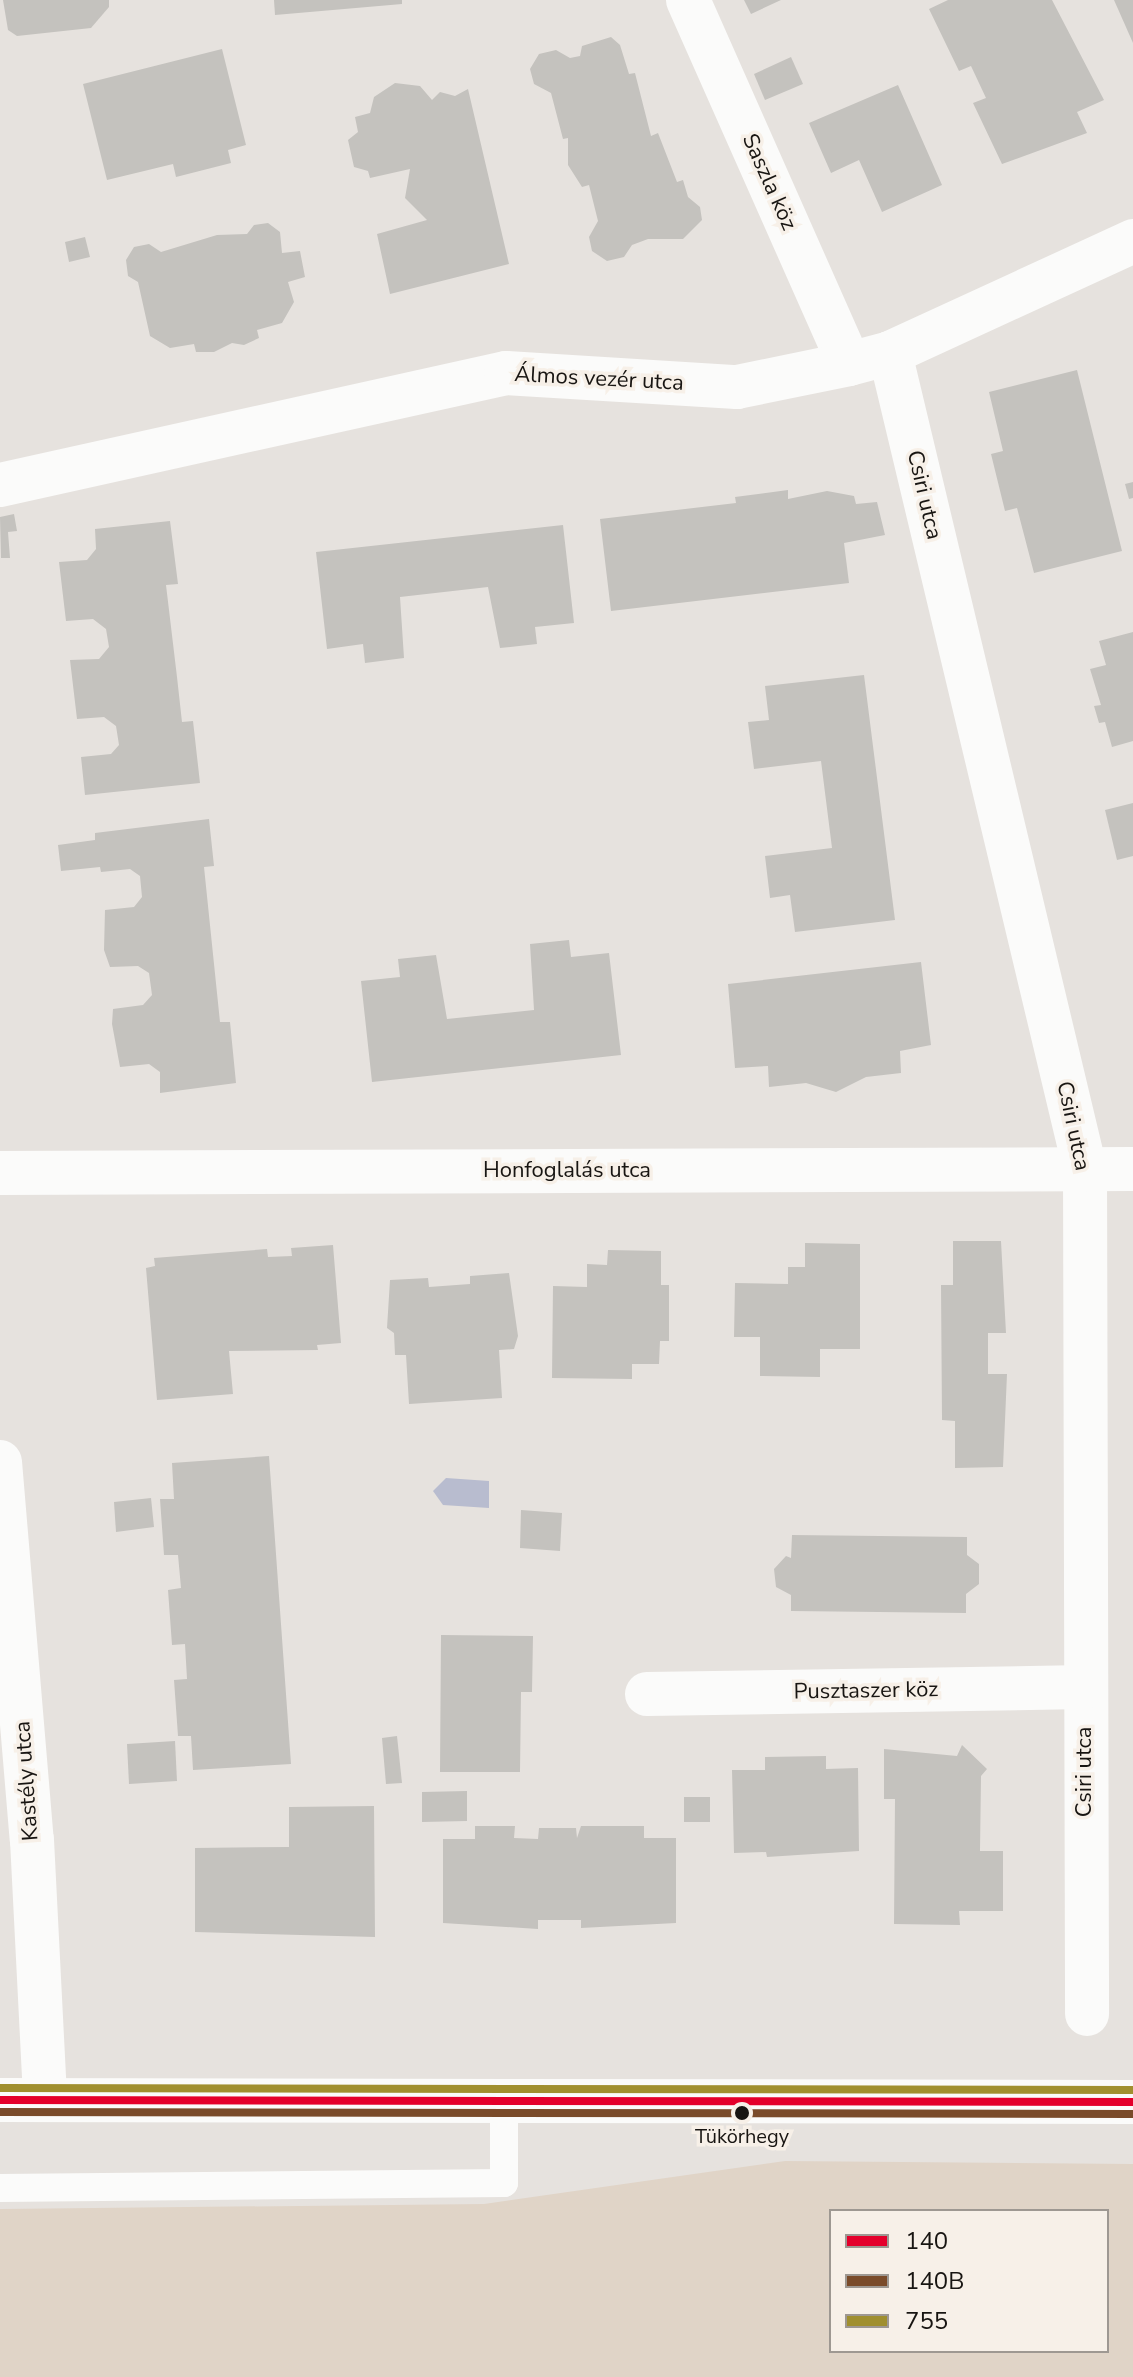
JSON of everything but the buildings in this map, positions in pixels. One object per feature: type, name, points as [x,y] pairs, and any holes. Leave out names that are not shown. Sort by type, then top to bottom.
[{"type":"street","name":"Saszla köz","points":[[688,0],[870,359]]},
{"type":"street","name":"Álmos vezér utca","points":[[0,485],[506,373],[737,387],[870,359],[1133,241]]},
{"type":"street","name":"Csiri utca","points":[[870,359],[1085,1169],[1087,2014]]},
{"type":"street","name":"Honfoglalás utca","points":[[0,1173],[1133,1169]]},
{"type":"street","name":"Kastély utca","points":[[0,1462],[16,1843],[45,2100]]},
{"type":"street","name":"Pusztaszer köz","points":[[647,1694],[1085,1687]]},
{"type":"street","points":[[0,2100],[504,2098],[1133,2102]]},
{"type":"lane","points":[[0,2188],[504,2183],[504,2098]]},
{"type":"shaded area","points":[[785,2161],[1133,2164],[1133,2377],[0,2377],[0,2209],[484,2204]]},
{"type":"water","points":[[446,1478],[489,1481],[489,1508],[443,1505],[433,1491]]},
{"type":"transit line","name":"755","points":[[0,2088],[1133,2090]]},
{"type":"transit line","name":"140","points":[[0,2100],[1133,2102]]},
{"type":"transit line","name":"140B","points":[[0,2112],[1133,2114]]},
{"type":"place","name":"Tükörhegy","points":[[742,2113]]}]
